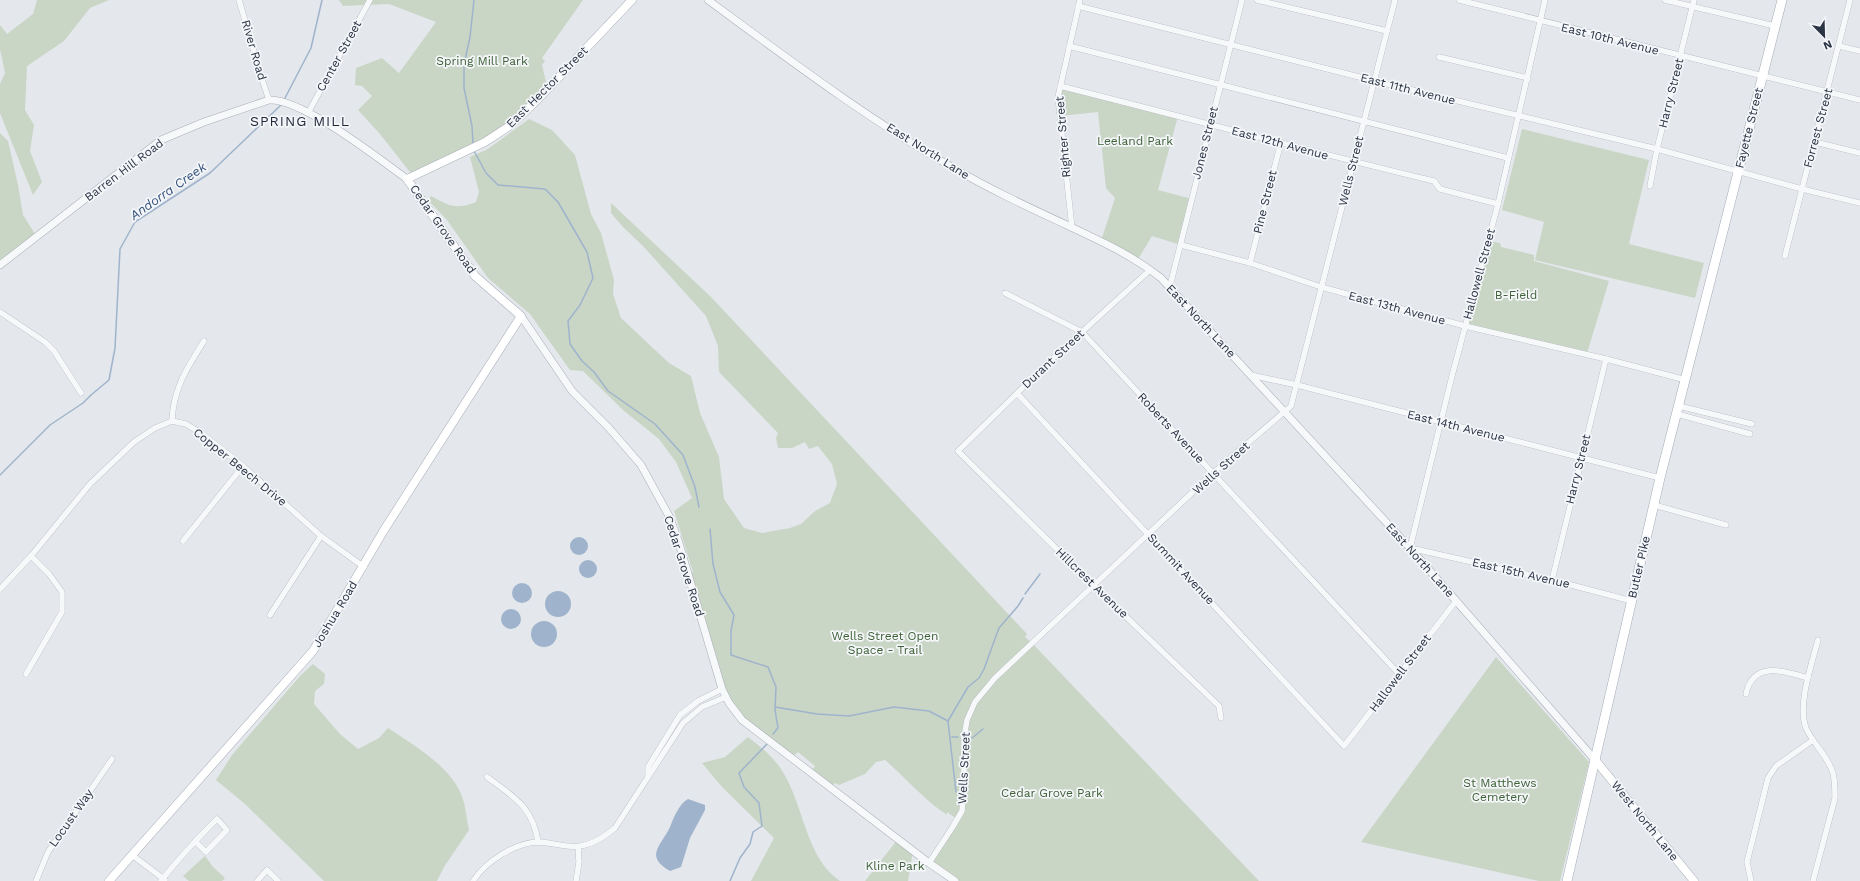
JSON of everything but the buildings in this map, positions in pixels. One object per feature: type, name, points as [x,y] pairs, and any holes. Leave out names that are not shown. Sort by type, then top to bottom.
[{"type":"main road","name":"East Hector Street","points":[[407,179],[485,142],[511,125],[533,104],[632,0]]},
{"type":"main road","name":"Fayette Street","points":[[1716,255],[1739,172],[1762,75],[1782,0]]},
{"type":"main road","name":"Cedar Grove Road","points":[[407,179],[475,276],[521,316]]},
{"type":"main road","name":"Butler Pike","points":[[1567,881],[1596,761],[1660,478],[1686,380],[1716,255]]},
{"type":"main road","name":"Joshua Road","points":[[109,881],[312,651],[389,524],[521,316]]},
{"type":"main road","name":"West North Lane","points":[[1596,761],[1694,881]]},
{"type":"street","name":"River Road","points":[[239,0],[269,100]]},
{"type":"street","name":"Center Street","points":[[308,113],[370,0]]},
{"type":"street","name":"East North Lane","points":[[708,0],[786,58],[866,113],[949,166],[1119,250],[1150,270],[1170,286],[1410,548],[1596,761]]},
{"type":"street","name":"Jones Street","points":[[1170,286],[1242,0]]},
{"type":"street","points":[[1257,0],[1387,31]]},
{"type":"street","name":"Wells Street","points":[[929,863],[962,811],[964,786],[964,738],[967,720],[975,702],[995,678],[1149,536],[1213,473],[1291,406],[1320,287],[1354,162],[1395,0]]},
{"type":"street","name":"East 10th Avenue","points":[[1459,0],[1860,100]]},
{"type":"street","name":"Hallowell Street","points":[[1410,548],[1465,326],[1498,204],[1517,115],[1528,78],[1545,0]]},
{"type":"street","points":[[1665,0],[1775,26]]},
{"type":"street","name":"Harry Street","points":[[1650,186],[1656,149],[1694,0]]},
{"type":"street","name":"Forrest Street","points":[[1786,256],[1850,0]]},
{"type":"street","name":"Righter Street","points":[[1072,228],[1058,107],[1060,86],[1079,3]]},
{"type":"street","name":"East 11th Avenue","points":[[1079,3],[1230,45],[1656,149],[1802,189],[1860,203]]},
{"type":"street","points":[[1069,46],[1364,120],[1508,158]]},
{"type":"street","points":[[1839,46],[1860,51]]},
{"type":"street","points":[[1439,57],[1528,78]]},
{"type":"street","name":"East 12th Avenue","points":[[1060,86],[1354,162],[1434,181],[1440,188],[1498,204]]},
{"type":"street","name":"Barren Hill Road","points":[[0,265],[156,143],[204,122],[269,100],[289,104],[336,129],[407,179]]},
{"type":"street","name":"Pine Street","points":[[1250,263],[1281,142]]},
{"type":"street","points":[[1815,142],[1860,153]]},
{"type":"street","name":"East 13th Avenue","points":[[1181,245],[1250,263],[1320,287],[1465,326],[1606,359],[1686,380]]},
{"type":"street","name":"Durant Street","points":[[958,451],[1082,332],[1150,270]]},
{"type":"street","name":"Roberts Avenue","points":[[1005,293],[1082,332],[1400,675]]},
{"type":"street","points":[[0,312],[45,342],[54,351],[81,394]]},
{"type":"street","name":"Cedar Grove Road","points":[[521,316],[572,391],[609,428],[641,465],[669,516],[678,540],[722,689],[742,720],[929,863],[955,881]]},
{"type":"street","points":[[0,589],[31,556],[90,484],[134,442],[155,428],[172,421],[172,404],[178,388],[186,370],[204,341]]},
{"type":"street","name":"Harry Street","points":[[1552,580],[1581,456],[1606,359]]},
{"type":"street","name":"East 14th Avenue","points":[[1251,375],[1297,385],[1581,456],[1660,478]]},
{"type":"street","name":"Summit Avenue","points":[[1018,393],[1344,746]]},
{"type":"street","points":[[1678,410],[1752,424]]},
{"type":"street","points":[[1678,410],[1750,434]]},
{"type":"street","name":"Copper Beech Drive","points":[[172,421],[186,424],[201,432],[243,466],[321,536],[364,566]]},
{"type":"street","name":"Hillcrest Avenue","points":[[958,451],[1094,586],[1219,706],[1221,718]]},
{"type":"street","points":[[183,541],[243,466]]},
{"type":"street","points":[[1654,505],[1726,525]]},
{"type":"street","points":[[270,615],[321,536]]},
{"type":"street","name":"East 15th Avenue","points":[[1410,548],[1552,580],[1632,600]]},
{"type":"street","points":[[26,674],[62,612],[62,592],[49,574],[31,556]]},
{"type":"street","name":"Hallowell Street","points":[[1344,746],[1456,601]]},
{"type":"street","points":[[1813,881],[1835,798],[1833,772],[1806,728],[1803,717],[1808,678],[1818,640]]},
{"type":"street","points":[[1746,694],[1748,686],[1754,676],[1768,671],[1779,670],[1808,678]]},
{"type":"street","points":[[648,775],[648,767],[680,715],[698,701],[722,689]]},
{"type":"street","points":[[473,881],[489,862],[526,845],[538,842],[578,846],[604,837],[615,828],[648,775],[654,770],[683,723],[702,707],[726,697]]},
{"type":"street","points":[[1751,881],[1747,862],[1768,778],[1776,766],[1813,740]]},
{"type":"street","name":"Locust Way","points":[[36,881],[48,852],[112,759]]},
{"type":"street","points":[[487,777],[523,804],[533,820],[538,842]]},
{"type":"street","points":[[132,855],[163,880],[183,853],[195,841],[217,819],[227,830],[206,852],[195,841]]},
{"type":"street","points":[[576,881],[579,862],[578,846]]},
{"type":"street","points":[[257,881],[267,870],[278,881]]},
{"type":"green space","points":[[37,0],[109,0],[90,8],[64,41],[27,66],[25,110],[34,125],[30,151],[42,182],[33,195],[0,113],[0,84],[5,73],[0,49],[0,25],[7,34],[33,14]]},
{"type":"green space","name":"Spring Mill Park","points":[[339,0],[583,0],[542,58],[545,61],[542,65],[546,82],[538,99],[511,125],[413,176],[380,134],[358,110],[372,96],[362,86],[355,85],[356,68],[382,58],[399,73],[436,22],[389,4],[343,6]]},
{"type":"green space","name":"Leeland Park","points":[[1060,86],[1178,116],[1158,190],[1192,199],[1181,245],[1152,236],[1137,261],[1101,241],[1115,198],[1106,188],[1098,112],[1060,116]]},
{"type":"green space","points":[[529,119],[552,130],[575,155],[591,214],[601,233],[614,280],[613,294],[621,318],[669,363],[691,376],[700,413],[719,457],[724,499],[744,528],[762,533],[790,528],[801,524],[815,511],[830,503],[837,484],[832,464],[818,446],[809,449],[805,442],[792,448],[778,448],[776,438],[778,433],[719,372],[718,346],[706,316],[611,213],[611,203],[710,296],[1027,634],[1025,637],[1259,881],[955,881],[929,863],[957,819],[947,812],[947,815],[938,809],[885,760],[876,762],[865,774],[839,785],[835,783],[831,787],[811,772],[815,766],[798,752],[792,757],[742,720],[729,703],[689,573],[693,572],[674,511],[692,498],[676,462],[659,439],[623,410],[583,371],[570,370],[530,314],[488,278],[447,220],[428,200],[431,196],[453,206],[463,206],[476,202],[479,192],[470,157],[488,149]]},
{"type":"green space","points":[[1522,129],[1649,160],[1629,244],[1704,263],[1695,298],[1535,260],[1544,222],[1502,210]]},
{"type":"green space","points":[[0,133],[8,141],[23,215],[37,237],[0,265]]},
{"type":"green space","name":"B-Field","points":[[1490,241],[1500,243],[1501,247],[1534,255],[1534,261],[1609,281],[1587,353],[1468,324]]},
{"type":"green space","name":"St Matthews Cemetery","points":[[1496,657],[1589,762],[1560,881],[1539,881],[1361,842]]},
{"type":"green space","points":[[313,664],[325,674],[324,684],[315,691],[314,704],[340,734],[358,749],[379,738],[388,728],[429,756],[456,784],[464,803],[469,830],[444,867],[437,881],[324,881],[245,804],[216,780],[232,755],[300,676]]},
{"type":"green space","points":[[748,737],[777,763],[791,787],[813,846],[829,871],[840,881],[751,881],[774,838],[722,787],[702,763],[725,757]]},
{"type":"green space","name":"Kline Park","points":[[898,839],[913,851],[908,881],[865,881]]},
{"type":"green space","points":[[205,856],[213,867],[225,878],[222,881],[189,881],[183,876]]},
{"type":"water","points":[[579,537],[585,540],[588,546],[585,552],[579,555],[573,552],[570,546],[573,540]]},
{"type":"water","points":[[588,560],[594,563],[597,569],[594,575],[588,578],[582,575],[579,569],[582,563]]},
{"type":"water","points":[[522,583],[529,586],[532,593],[529,600],[522,603],[515,600],[512,593],[515,586]]},
{"type":"water","points":[[558,591],[567,595],[571,604],[567,613],[558,617],[549,613],[545,604],[549,595]]},
{"type":"water","points":[[511,609],[518,612],[521,619],[518,626],[511,629],[504,626],[501,619],[504,612]]},
{"type":"water","points":[[544,621],[553,625],[557,634],[553,643],[544,647],[535,643],[531,634],[535,625]]},
{"type":"water","points":[[688,799],[705,805],[705,810],[690,838],[681,867],[670,871],[662,866],[658,860],[656,855],[657,850],[677,811]]},
{"type":"waterway","name":"Andorra Creek","points":[[284,100],[311,48],[322,0]]},
{"type":"waterway","points":[[473,144],[472,126],[464,88],[464,64],[470,37],[474,0]]},
{"type":"waterway","name":"Andorra Creek","points":[[0,475],[50,425],[83,403],[109,380],[115,348],[120,249],[135,222],[210,173],[281,105]]},
{"type":"waterway","points":[[474,151],[486,173],[498,185],[545,189],[558,202],[587,252],[593,278],[580,305],[568,321],[570,344],[582,361],[594,372],[608,391],[655,424],[683,455],[695,487],[699,507]]},
{"type":"waterway","points":[[710,529],[713,564],[720,592],[734,615],[731,631],[731,655],[768,667],[776,687],[775,710],[778,728],[773,734]]},
{"type":"waterway","points":[[1025,594],[1040,574]]},
{"type":"waterway","points":[[775,707],[817,714],[849,716],[894,707],[929,711],[948,721],[968,687],[979,678],[984,669],[999,628],[1023,598]]},
{"type":"waterway","points":[[948,721],[956,792]]},
{"type":"waterway","points":[[972,738],[983,729]]},
{"type":"waterway","points":[[952,737],[958,737]]},
{"type":"waterway","points":[[730,881],[740,858],[750,844],[753,832],[762,826],[759,803],[744,787],[739,773],[767,744]]},
{"type":"district","name":"SPRING MILL","points":[[300,121]]},
{"type":"park label","name":"Wells Street Open Space - Trail","points":[[885,643]]},
{"type":"park label","name":"Cedar Grove Park","points":[[1052,793]]}]
